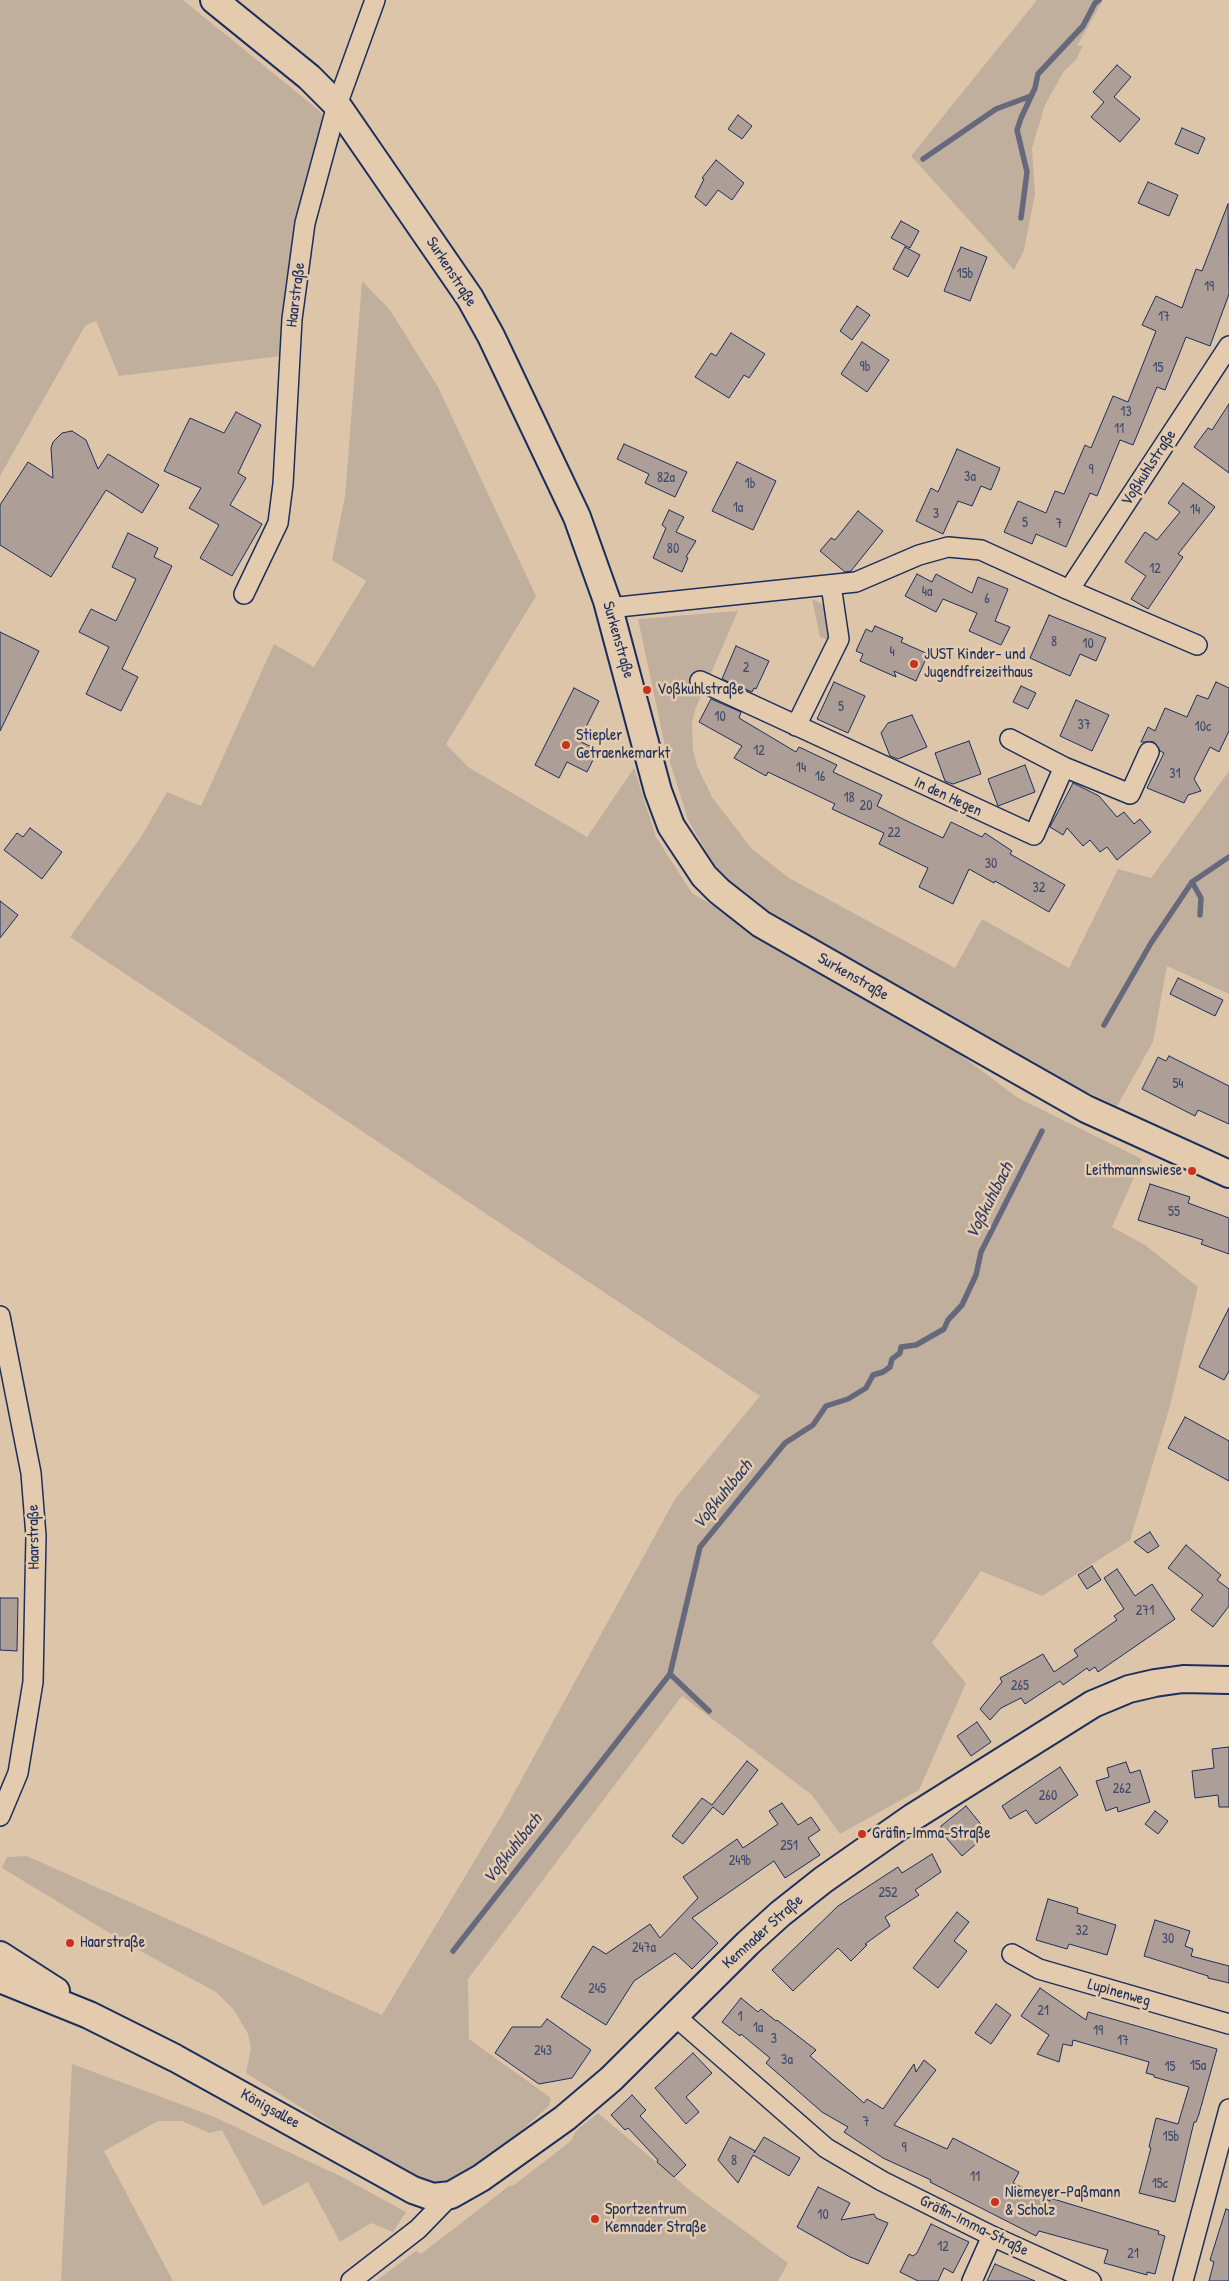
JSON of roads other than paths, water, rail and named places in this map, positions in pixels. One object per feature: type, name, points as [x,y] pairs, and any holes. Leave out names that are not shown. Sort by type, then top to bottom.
[{"type":"street","name":"Surkenstraße","points":[[214,0],[309,78],[337,105],[470,298],[491,336],[577,517],[609,608],[658,791],[671,826],[690,858],[718,892],[761,924],[1086,1109],[1229,1174]]},
{"type":"street","name":"Haarstraße","points":[[244,594],[278,523],[283,484],[292,319],[305,223],[337,105],[376,0]]},
{"type":"street","name":"Voßkuhlstraße","points":[[1069,590],[1229,346]]},
{"type":"street","points":[[609,608],[856,582],[919,555],[948,547],[981,550],[1197,645]]},
{"type":"street","points":[[796,726],[839,639],[831,585]]},
{"type":"street","name":"In den Hegen","points":[[700,681],[1034,835],[1064,767]]},
{"type":"street","points":[[1010,739],[1064,767],[1130,794],[1150,752]]},
{"type":"street","name":"Haarstraße","points":[[0,1316],[31,1473],[36,1536],[33,1682],[18,1773],[0,1816]]},
{"type":"street","name":"Kemnader Straße","points":[[350,2281],[418,2229],[451,2195],[481,2178],[565,2118],[611,2079],[748,1943],[823,1880],[913,1817],[1066,1718],[1111,1696],[1155,1683],[1182,1679],[1229,1680]]},
{"type":"street","name":"Lupinenweg","points":[[1012,1954],[1038,1969],[1229,2024]]},
{"type":"street","name":"Königsallee","points":[[0,1955],[26,1970],[89,2015]]},
{"type":"street","name":"Königsallee","points":[[0,1979],[89,2015],[221,2082],[413,2190],[433,2197],[451,2195]]},
{"type":"street","name":"Gräfin-Imma-Straße","points":[[675,2016],[826,2148],[882,2181],[992,2236],[1090,2281]]},
{"type":"street","points":[[1183,2281],[1229,2109]]},
{"type":"street","points":[[972,2281],[992,2236]]},
{"type":"waterway","points":[[1021,218],[1027,172],[1017,130],[1021,118],[1035,88],[1038,74],[1083,26],[1095,3],[1099,0]]},
{"type":"waterway","points":[[923,159],[996,109],[1031,96]]},
{"type":"waterway","name":"Voßkuhlbach","points":[[1104,1025],[1151,943],[1192,882],[1229,857]]},
{"type":"waterway","points":[[1192,882],[1201,898],[1200,915]]},
{"type":"waterway","name":"Voßkuhlbach","points":[[453,1951],[670,1674],[700,1547],[785,1443],[813,1425],[826,1406],[848,1399],[866,1388],[873,1375],[883,1372],[890,1367],[892,1359],[900,1353],[901,1347],[916,1345],[944,1329],[948,1320],[962,1305],[976,1275],[981,1252],[1042,1131]]},
{"type":"waterway","points":[[670,1674],[709,1711]]},
{"type":"place","name":"JUST Kinder- und Jugendfreizeithaus","points":[[914,664]]},
{"type":"place","name":"Voßkuhlstraße","points":[[647,690]]},
{"type":"place","name":"Stiepler Getraenkemarkt","points":[[566,745]]},
{"type":"place","name":"Leithmannswiese","points":[[1192,1171]]},
{"type":"place","name":"Gräfin-Imma-Straße","points":[[862,1834]]},
{"type":"place","name":"Haarstraße","points":[[70,1943]]},
{"type":"place","name":"Niemeyer-Paßmann & Scholz","points":[[995,2202]]},
{"type":"place","name":"Sportzentrum Kemnader Straße","points":[[595,2219]]}]
